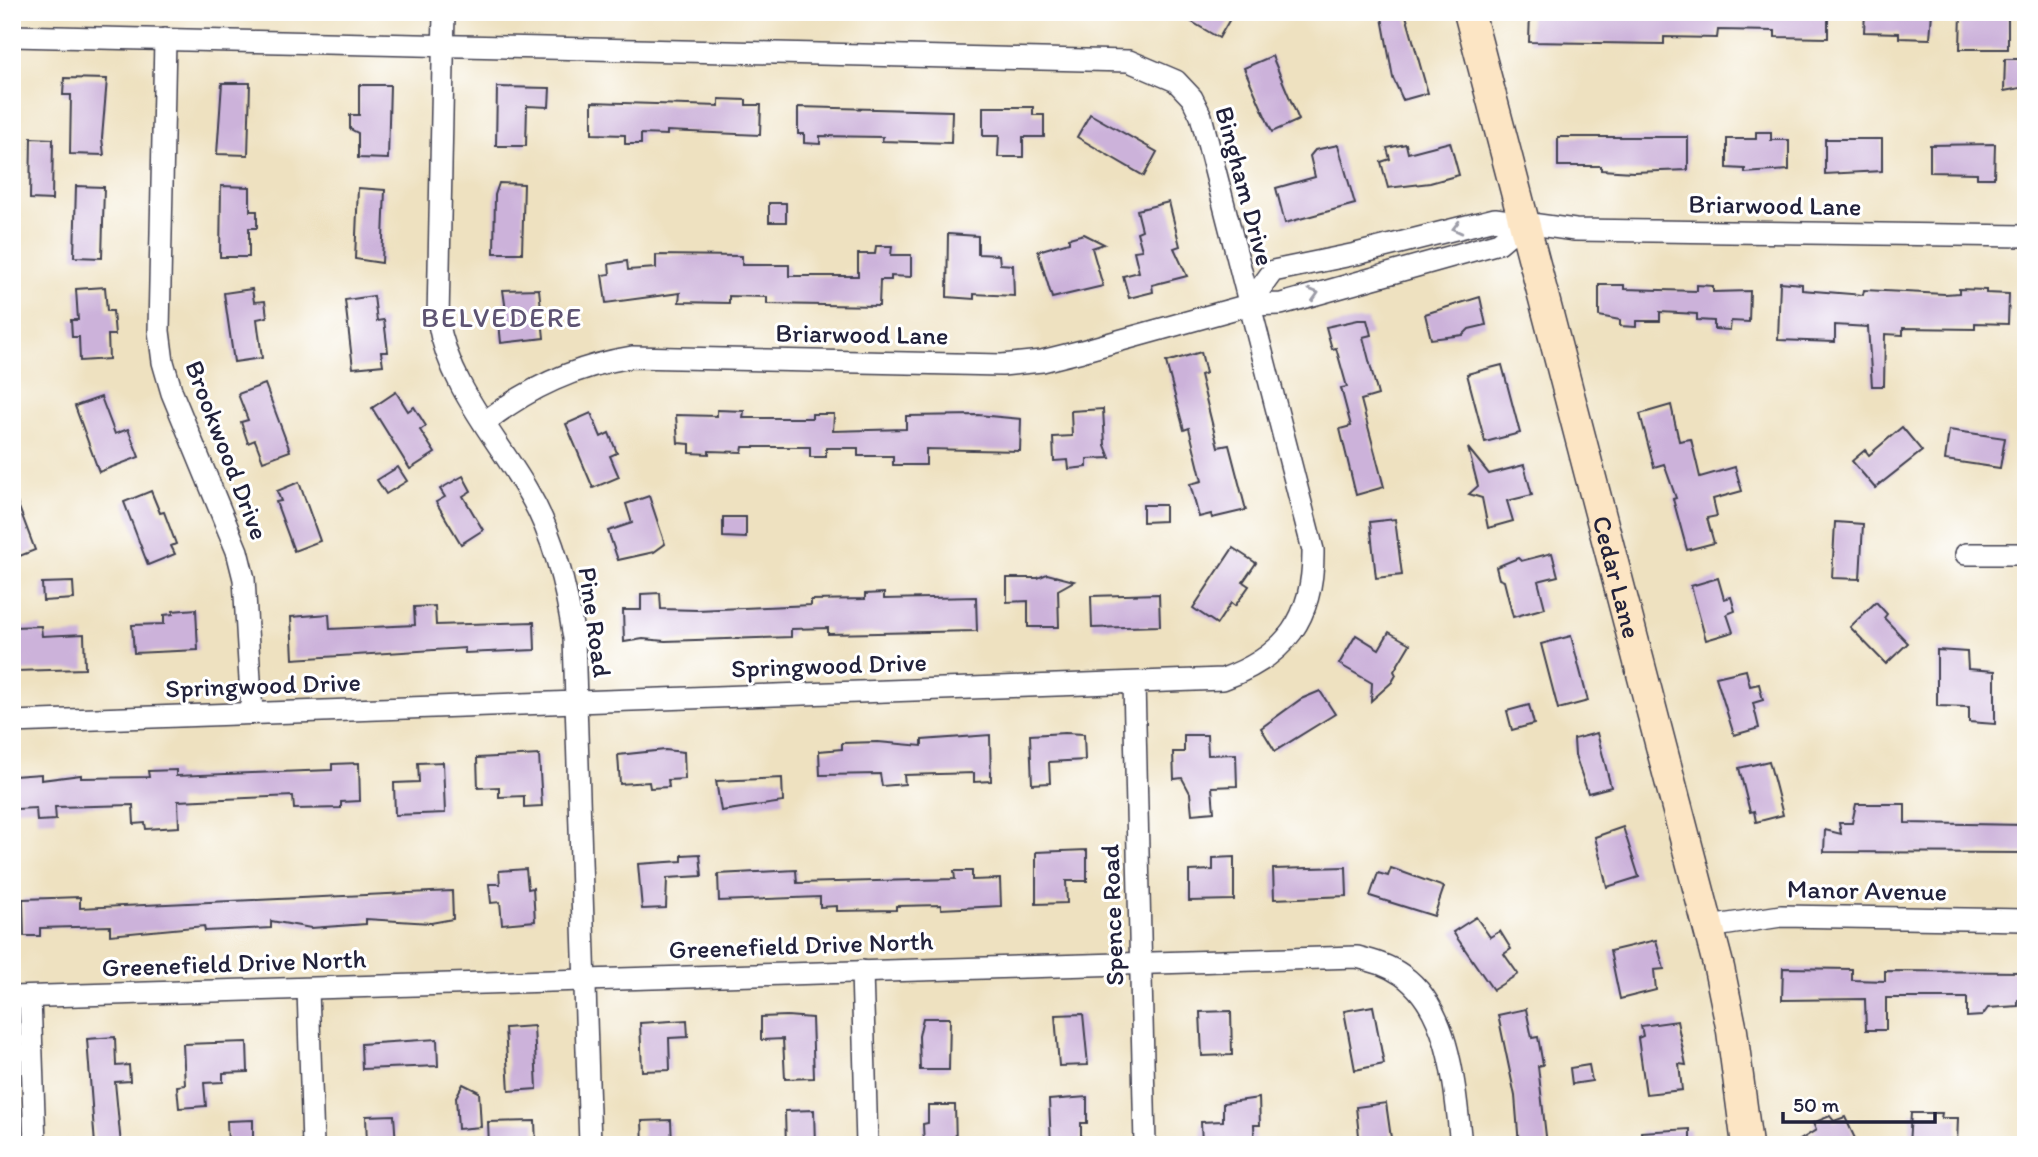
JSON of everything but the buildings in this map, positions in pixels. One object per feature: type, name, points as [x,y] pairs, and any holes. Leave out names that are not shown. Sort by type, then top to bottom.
[{"type":"main road","name":"Cedar Lane","points":[[1469,12],[1709,927],[1732,1031],[1746,1145]]},
{"type":"street","name":"Pine Road","points":[[444,12],[438,320],[443,349],[452,372],[529,492],[556,555],[568,596],[574,638],[590,1145]]},
{"type":"street","name":"Bingham Drive","points":[[12,36],[1129,61],[1175,81],[1192,98],[1201,116],[1248,304]]},
{"type":"street","name":"Brookwood Drive","points":[[165,39],[159,331],[172,393],[237,551],[244,579],[252,713]]},
{"type":"street","name":"Briarwood Lane","points":[[1248,304],[1273,271],[1356,254],[1495,219],[1575,230],[2026,236]]},
{"type":"street","name":"Briarwood Lane","points":[[484,423],[540,385],[599,362],[632,357],[1002,365],[1069,355],[1248,304],[1281,304],[1499,243],[1524,222]]},
{"type":"street","name":"Springwood Drive","points":[[12,722],[1223,679],[1250,669],[1270,656],[1287,640],[1300,620],[1309,597],[1313,574],[1312,550],[1248,304]]},
{"type":"street","points":[[1966,554],[2026,554]]},
{"type":"street","name":"Spence Road","points":[[1134,683],[1145,1145]]},
{"type":"street","name":"Manor Avenue","points":[[1709,927],[1781,916],[2026,920]]},
{"type":"street","name":"Greenefield Drive North","points":[[21,997],[1357,957],[1382,964],[1402,974],[1431,1006],[1445,1048],[1461,1145]]},
{"type":"street","points":[[863,971],[867,1145]]},
{"type":"street","points":[[308,989],[313,1145]]},
{"type":"street","points":[[21,997],[35,1145]]},
{"type":"district","name":"BELVEDERE","points":[[502,317]]}]
